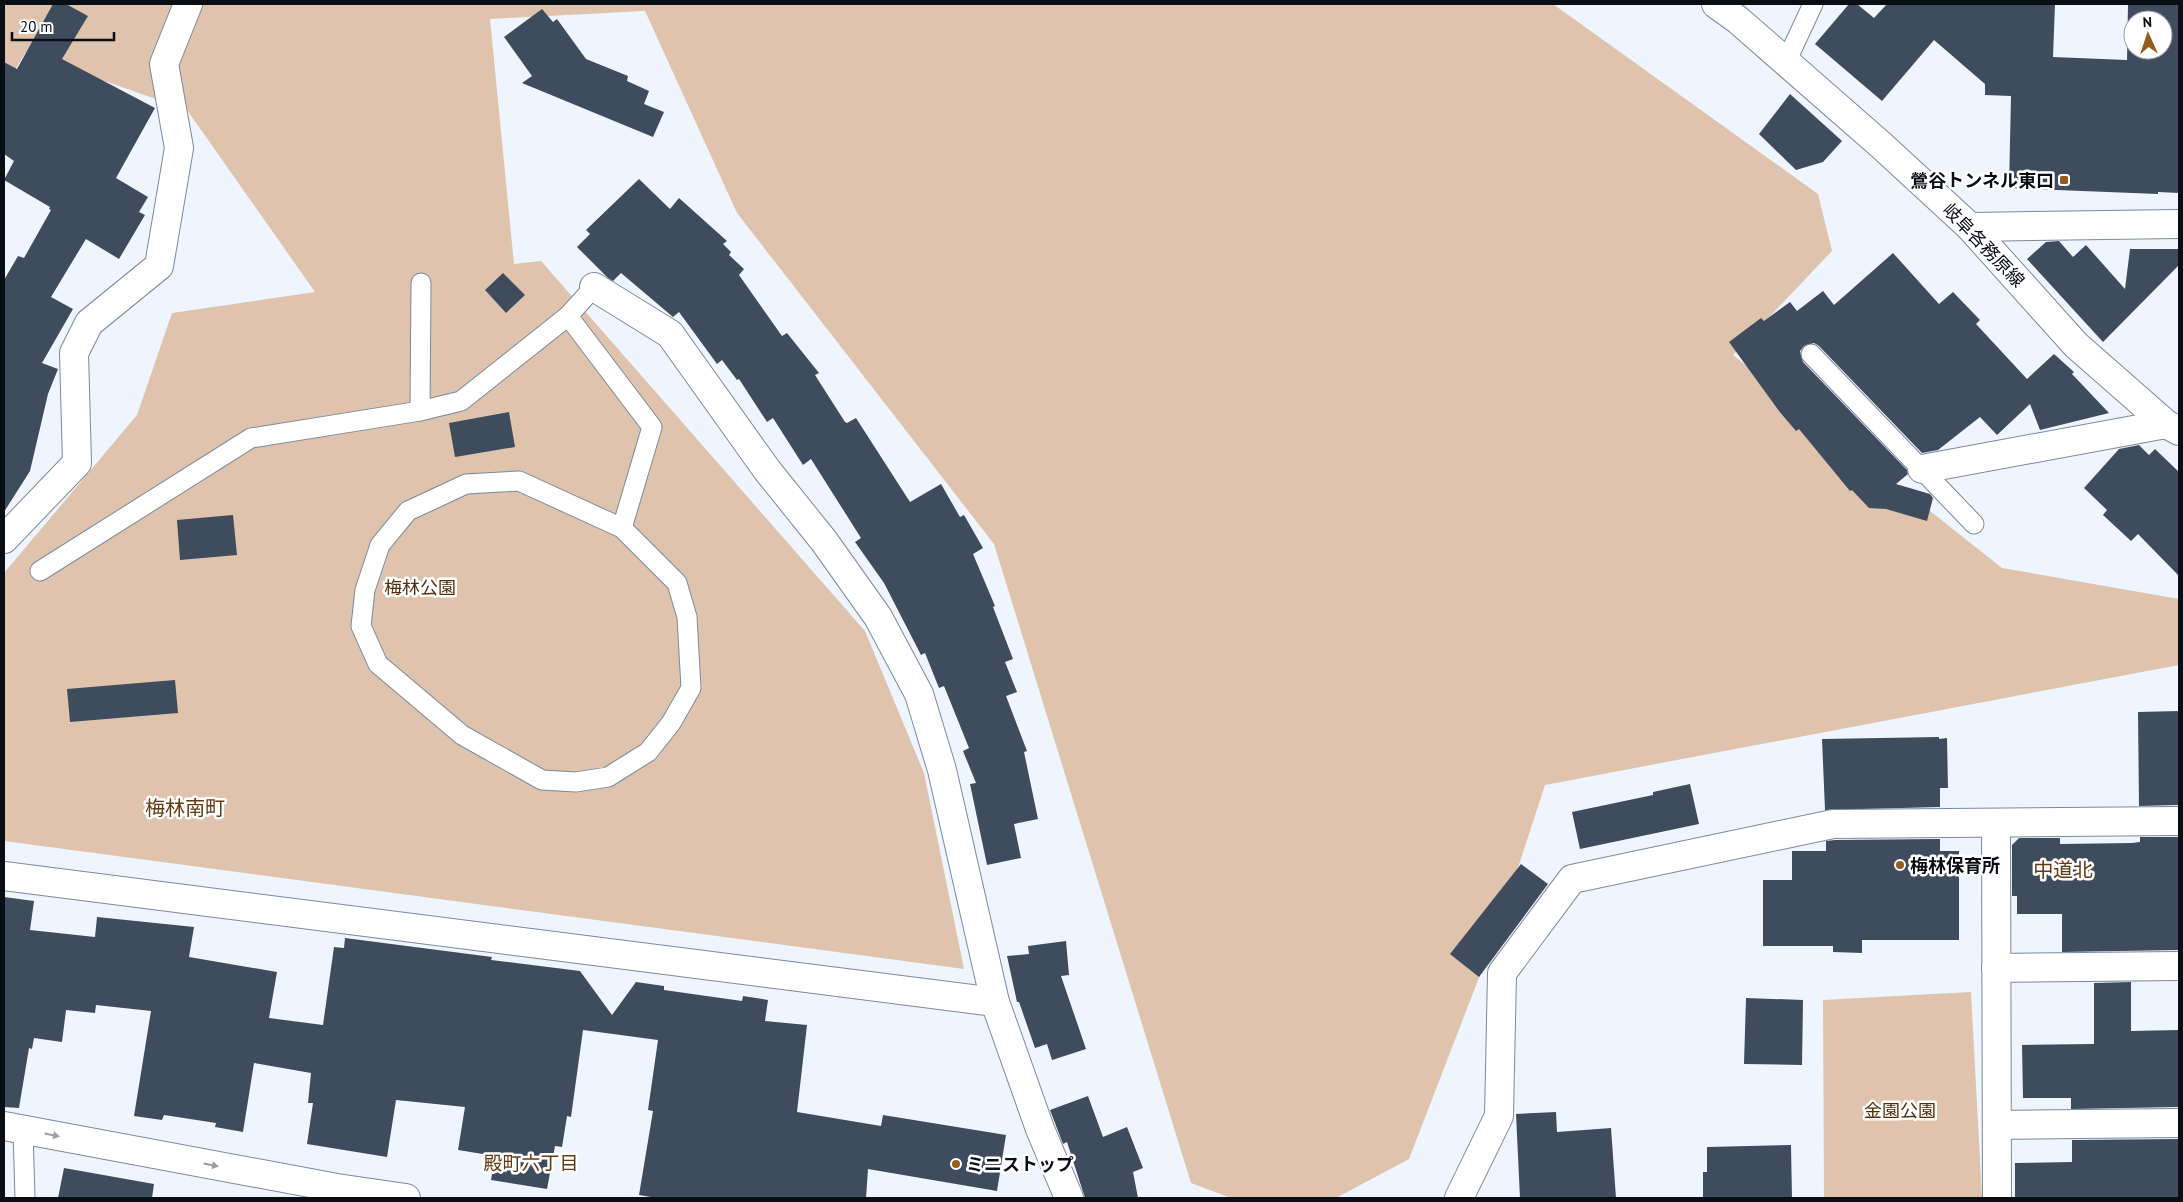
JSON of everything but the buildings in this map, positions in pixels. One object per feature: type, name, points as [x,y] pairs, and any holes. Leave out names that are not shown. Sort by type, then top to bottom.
[{"type":"street","points":[[4,539],[77,464],[74,353],[90,323],[159,266],[179,148],[164,64],[188,4]]},
{"type":"street","name":"岐阜各務原線","points":[[1716,4],[1738,20],[1881,145],[1970,227],[2076,345],[2173,427]]},
{"type":"street","points":[[1970,227],[2179,224]]},
{"type":"street","points":[[594,287],[670,334],[768,470],[824,541],[878,617],[919,694],[942,770],[995,1002],[1040,1129],[1069,1198]]},
{"type":"street","points":[[1922,469],[2173,427]]},
{"type":"street","points":[[1459,1198],[1499,1116],[1502,973],[1572,880],[1834,824],[2179,821]]},
{"type":"street","points":[[1996,824],[1997,1198]]},
{"type":"street","points":[[4,876],[995,1002]]},
{"type":"street","points":[[1996,968],[2179,966]]},
{"type":"street","points":[[1997,1125],[2179,1123]]},
{"type":"street","points":[[13,1128],[337,1188],[406,1198]]},
{"type":"lane","points":[[1786,62],[1813,4]]},
{"type":"lane","points":[[420,411],[421,283]]},
{"type":"lane","points":[[40,571],[251,438],[420,411],[461,401],[568,316],[594,287]]},
{"type":"lane","points":[[568,316],[652,427],[622,528]]},
{"type":"lane","points":[[1811,354],[1974,524]]},
{"type":"lane","points":[[519,481],[622,528],[677,583],[687,617],[691,688],[672,722],[648,752],[608,777],[576,782],[542,780],[462,735],[378,664],[361,626],[365,590],[380,544],[408,511],[466,484],[519,481]]},
{"type":"lane","points":[[13,1128],[25,1198]]},
{"type":"green space","name":"梅林公園","points":[[4,4],[1553,4],[1818,194],[1832,251],[1733,355],[2002,568],[2179,599],[2179,665],[1545,785],[1500,923],[1409,1159],[1336,1198],[1231,1198],[1191,1183],[994,544],[737,213],[645,11],[490,19],[514,264],[541,261],[865,631],[924,773],[964,969],[4,841],[4,573],[137,415],[172,313],[315,292],[187,110],[25,53],[4,89]]},
{"type":"green space","name":"金園公園","points":[[1971,992],[1982,1198],[1824,1198],[1823,1000]]},
{"type":"place","name":"鶯谷トンネル東口","points":[[2064,180]]},
{"type":"place","name":"梅林保育所","points":[[1900,865]]},
{"type":"place","name":"ミニストップ","points":[[956,1164]]},
{"type":"district","name":"梅林南町","points":[[185,808]]},
{"type":"district","name":"中道北","points":[[2063,870]]},
{"type":"district","name":"殿町六丁目","points":[[531,1163]]}]
